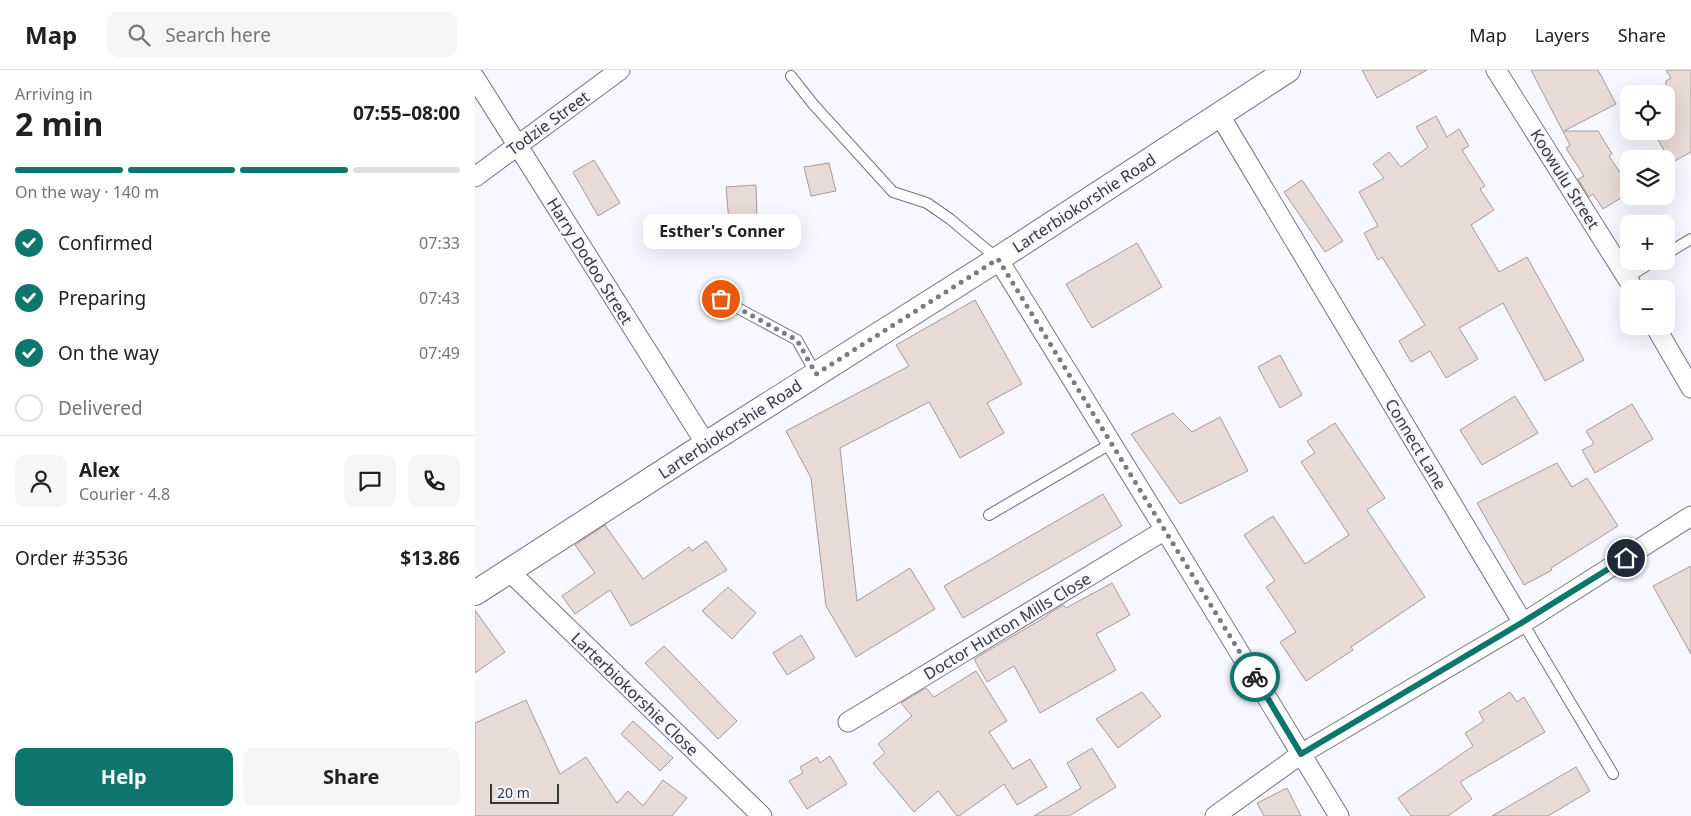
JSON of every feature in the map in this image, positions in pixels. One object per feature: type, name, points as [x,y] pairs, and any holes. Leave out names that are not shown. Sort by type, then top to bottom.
[{"type":"street","name":"Todzie Street","points":[[475,177],[621,70]]},
{"type":"street","name":"Larterbiokorshie Road","points":[[475,593],[998,259],[1219,114],[1262,77],[1288,70]]},
{"type":"street","name":"Koowulu Street","points":[[1496,70],[1628,280]]},
{"type":"street","name":"Harry Dodoo Street","points":[[475,78],[706,444]]},
{"type":"street","name":"Connect Lane","points":[[1219,114],[1523,622]]},
{"type":"street","points":[[998,259],[1339,816]]},
{"type":"street","points":[[1660,335],[1691,388]]},
{"type":"street","points":[[1215,816],[1301,754],[1523,622],[1691,516]]},
{"type":"street","name":"Doctor Hutton Mills Close","points":[[848,722],[1165,530]]},
{"type":"street","name":"Larterbiokorshie Close","points":[[509,571],[762,816]]},
{"type":"lane","points":[[791,76],[813,104],[893,192],[927,203],[950,219],[998,259]]},
{"type":"lane","points":[[1675,249],[1691,239]]},
{"type":"lane","points":[[1633,280],[1644,270]]},
{"type":"lane","points":[[721,299],[797,340],[816,374]]},
{"type":"lane","points":[[989,515],[1112,443]]},
{"type":"lane","name":"Connect Lane","points":[[1523,622],[1613,774]]},
{"type":"building","points":[[1362,70],[1427,70],[1377,98]]},
{"type":"building","points":[[1531,70],[1598,70],[1616,104],[1564,131],[1598,131],[1612,154],[1609,156],[1620,172],[1620,199],[1603,209],[1593,194],[1589,197],[1578,179],[1584,176],[1566,148],[1570,145]]},
{"type":"building","points":[[1666,70],[1691,70],[1691,152],[1675,161],[1675,150],[1664,150],[1658,140],[1675,140],[1675,85],[1666,85],[1666,81],[1671,78]]},
{"type":"building","points":[[1436,116],[1447,137],[1459,129],[1469,146],[1462,150],[1485,186],[1480,189],[1494,210],[1471,225],[1499,272],[1527,257],[1584,360],[1545,381],[1503,303],[1459,328],[1478,359],[1446,378],[1430,351],[1411,362],[1399,341],[1425,325],[1382,257],[1378,260],[1364,233],[1378,226],[1359,192],[1384,178],[1373,164],[1389,152],[1401,167],[1428,147],[1416,127]]},
{"type":"building","points":[[594,160],[620,203],[598,216],[573,172]]},
{"type":"building","points":[[829,163],[836,191],[811,196],[804,167]]},
{"type":"building","points":[[1302,180],[1343,241],[1325,252],[1284,192]]},
{"type":"building","points":[[756,185],[757,220],[729,222],[726,187]]},
{"type":"building","points":[[1137,243],[1162,287],[1092,328],[1066,284]]},
{"type":"building","points":[[975,300],[1022,384],[987,403],[1004,433],[960,458],[929,402],[840,448],[857,601],[910,568],[935,609],[856,657],[826,606],[811,478],[786,431],[909,366],[896,345]]},
{"type":"building","points":[[1280,355],[1302,395],[1280,408],[1258,367]]},
{"type":"building","points":[[1515,396],[1538,433],[1482,465],[1460,430]]},
{"type":"building","points":[[1632,404],[1653,439],[1595,473],[1582,450],[1594,444],[1586,431]]},
{"type":"building","points":[[1173,413],[1192,432],[1220,417],[1248,471],[1180,504],[1131,434]]},
{"type":"building","points":[[1335,423],[1385,498],[1367,510],[1425,597],[1351,647],[1353,650],[1306,681],[1280,642],[1296,632],[1266,587],[1275,581],[1244,535],[1273,516],[1305,564],[1349,535],[1301,462],[1315,453],[1307,441]]},
{"type":"building","points":[[1557,463],[1572,487],[1587,478],[1618,526],[1551,568],[1552,570],[1524,585],[1477,503]]},
{"type":"building","points":[[1103,494],[1122,526],[963,618],[944,586]]},
{"type":"building","points":[[605,525],[643,579],[689,547],[692,551],[706,541],[727,570],[631,626],[610,590],[575,614],[562,596],[595,573],[575,545]]},
{"type":"building","points":[[1691,566],[1691,654],[1653,586]]},
{"type":"building","points":[[1112,583],[1130,615],[1096,634],[1116,670],[1040,713],[1014,666],[987,682],[974,659],[1063,605],[1066,608]]},
{"type":"building","points":[[728,587],[756,613],[732,639],[702,611]]},
{"type":"building","points":[[475,610],[505,652],[475,673]]},
{"type":"building","points":[[801,635],[815,658],[787,675],[773,653]]},
{"type":"building","points":[[664,646],[737,721],[718,739],[645,663]]},
{"type":"building","points":[[976,671],[1007,721],[989,732],[1013,769],[1030,759],[1047,787],[1017,805],[1004,784],[959,816],[957,816],[938,791],[914,812],[873,763],[885,753],[878,744],[912,716],[901,703],[926,688],[934,697]]},
{"type":"building","points":[[1142,692],[1161,716],[1118,748],[1096,719]]},
{"type":"building","points":[[1510,692],[1517,702],[1524,697],[1545,732],[1460,782],[1472,799],[1448,816],[1411,816],[1398,798],[1473,746],[1465,733],[1484,721],[1479,712]]},
{"type":"building","points":[[526,700],[560,774],[586,757],[617,803],[628,791],[643,806],[663,780],[687,798],[672,816],[475,816],[475,723]]},
{"type":"building","points":[[633,721],[673,758],[660,771],[621,734]]},
{"type":"building","points":[[1092,748],[1116,787],[1069,816],[1034,816],[1081,788],[1067,763]]},
{"type":"building","points":[[830,756],[847,784],[807,809],[789,781],[803,773],[800,767],[817,757],[820,763]]},
{"type":"building","points":[[1576,767],[1590,791],[1548,816],[1492,816]]},
{"type":"building","points":[[1287,788],[1301,816],[1264,816],[1257,803]]},
{"type":"way so far","points":[[721,299],[797,340],[816,374],[998,259],[1255,677]]},
{"type":"place","name":"Esther's Conner","points":[[721,299]]},
{"type":"route","points":[[1255,677],[1301,754],[1523,622],[1626,558]]}]
